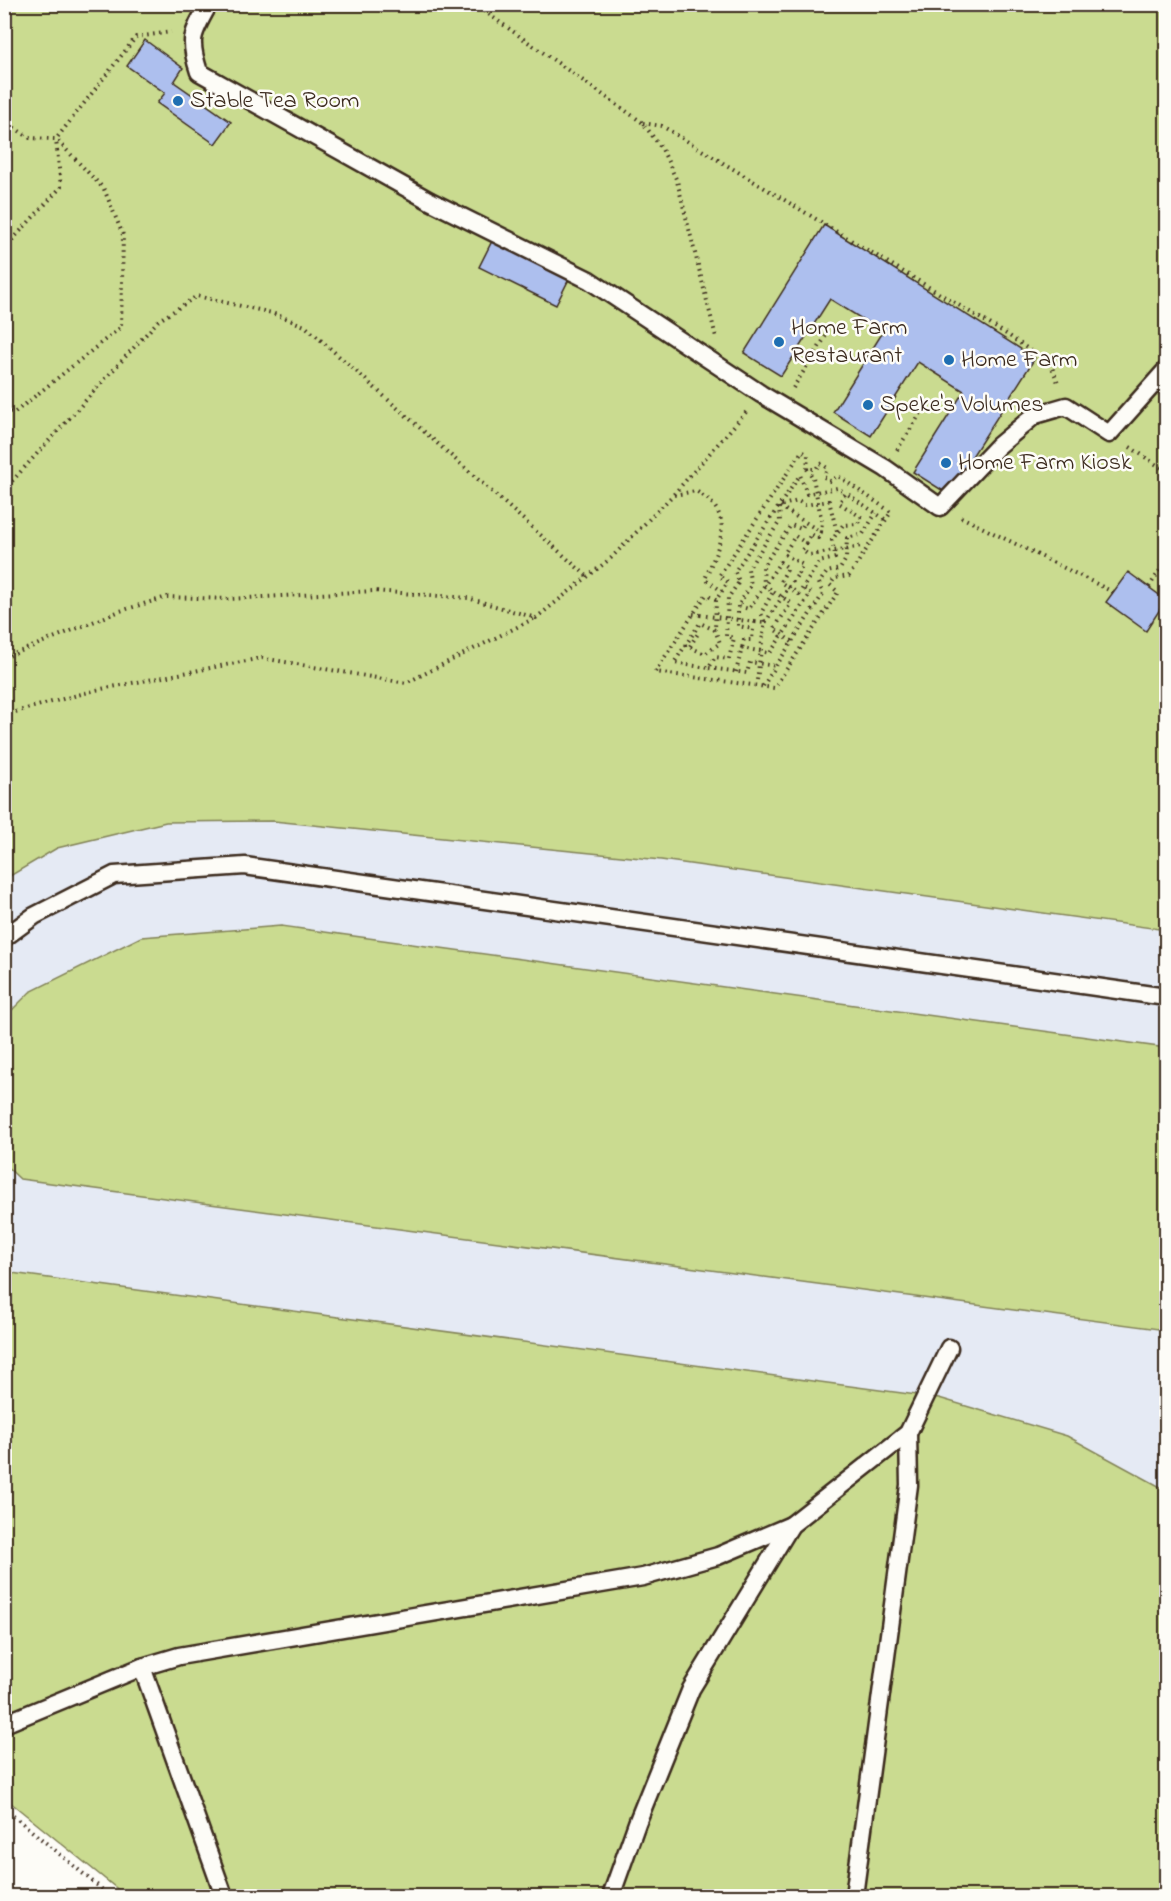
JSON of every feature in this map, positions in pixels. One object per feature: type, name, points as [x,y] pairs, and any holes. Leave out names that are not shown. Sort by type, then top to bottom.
[{"type":"lane","points":[[209,4],[196,28],[191,48],[199,72],[430,201],[589,280],[761,394],[885,468],[940,507],[998,446],[1035,415],[1066,406],[1109,434],[1167,370]]},
{"type":"lane","points":[[4,938],[34,916],[114,875],[245,866],[1167,997]]},
{"type":"lane","points":[[4,1724],[142,1667],[179,1656],[643,1577],[718,1556],[791,1525],[908,1433],[949,1348]]},
{"type":"lane","points":[[854,1896],[909,1485],[908,1433]]},
{"type":"lane","points":[[611,1896],[637,1823],[691,1689],[791,1525]]},
{"type":"lane","points":[[142,1667],[224,1896]]},
{"type":"path","points":[[474,4],[643,123],[662,149],[677,180],[724,369]]},
{"type":"path","points":[[4,249],[61,187],[56,139],[136,37],[196,28]]},
{"type":"path","points":[[4,121],[30,138],[56,139],[104,189],[123,235],[121,327],[14,413],[4,410]]},
{"type":"path","points":[[643,123],[662,126],[1008,335],[1051,365],[1066,406]]},
{"type":"path","points":[[4,490],[158,321],[197,296],[272,313],[305,326],[588,577]]},
{"type":"path","points":[[781,406],[828,333]]},
{"type":"path","points":[[4,715],[96,690],[261,658],[406,683],[536,618],[588,577],[611,558],[673,495],[761,394]]},
{"type":"path","points":[[885,468],[928,402]]},
{"type":"path","points":[[1109,434],[1167,471]]},
{"type":"path","points":[[688,646],[705,654],[720,643],[715,630],[716,600],[728,582],[718,576],[802,451],[808,455],[807,470],[813,478],[822,522],[818,538],[812,534],[801,550],[809,555],[870,545]]},
{"type":"path","points":[[716,600],[706,595],[655,672],[757,682],[774,688],[838,592],[830,585],[835,578],[849,576],[891,512],[838,476],[830,481],[824,477],[827,468],[820,463],[816,469],[807,470]]},
{"type":"path","points":[[709,668],[715,657],[729,659],[734,638],[726,636],[728,598],[739,582],[735,571],[800,475],[807,494],[837,488],[886,520]]},
{"type":"path","points":[[673,495],[696,491],[712,500],[721,514],[720,536],[705,579],[722,591]]},
{"type":"path","points":[[738,606],[748,609],[780,562],[788,568],[780,582],[799,594],[819,562],[835,558],[832,540],[843,525],[858,524],[861,517],[839,503],[846,493]]},
{"type":"path","points":[[779,506],[798,501],[805,505],[829,501],[838,532]]},
{"type":"path","points":[[779,506],[821,532]]},
{"type":"path","points":[[736,672],[744,640],[752,640],[753,629],[738,626],[738,606],[751,585],[748,569],[780,521],[779,506]]},
{"type":"path","points":[[940,507],[1113,592]]},
{"type":"path","points":[[763,686],[823,594],[819,583],[827,572],[840,569],[846,559],[847,538],[863,534],[876,513]]},
{"type":"path","points":[[792,642],[774,629],[791,603],[764,585],[763,566],[791,525],[801,529],[805,522]]},
{"type":"path","points":[[757,682],[765,623],[803,565],[784,554],[795,536],[806,543]]},
{"type":"path","points":[[1149,587],[1167,561]]},
{"type":"path","points":[[742,648],[770,653],[811,593],[803,588]]},
{"type":"path","points":[[4,658],[120,610],[167,597],[228,599],[375,591],[468,598],[536,618]]},
{"type":"path","points":[[765,623],[761,613],[773,592]]},
{"type":"path","points":[[693,614],[765,623]]},
{"type":"path","points":[[688,646],[700,623],[715,630]]},
{"type":"path","points":[[699,632],[674,663],[747,673],[750,662],[776,666]]},
{"type":"path","points":[[4,1808],[110,1896]]},
{"type":"shaded area","points":[[4,737],[1166,811],[1166,1896],[126,1896],[5,1798]]},
{"type":"green space","points":[[5,5],[1166,5],[1166,930],[661,860],[273,821],[166,822],[57,848],[5,879]]},
{"type":"green space","points":[[281,926],[1166,1048],[1166,1330],[20,1179],[5,1165],[5,1017],[30,992],[141,937]]},
{"type":"green space","points":[[4,1272],[939,1398],[1067,1436],[1166,1490],[1166,1896],[126,1896],[5,1798]]},
{"type":"building","points":[[145,40],[183,68],[174,82],[231,122],[215,144],[157,103],[165,93],[127,66]]},
{"type":"building","name":"Home Farm","points":[[824,225],[1035,358],[948,494],[913,472],[964,391],[918,362],[871,436],[833,412],[883,332],[830,299],[781,376],[744,353]]},
{"type":"building","points":[[492,241],[569,279],[556,305],[479,267]]},
{"type":"building","points":[[1128,572],[1166,600],[1146,631],[1106,602]]},
{"type":"place","name":"Stable Tea Room","points":[[178,101]]},
{"type":"place","name":"Home Farm Restaurant","points":[[779,342]]},
{"type":"place","name":"Home Farm","points":[[949,360]]},
{"type":"place","name":"Speke's Volumes","points":[[868,405]]},
{"type":"place","name":"Home Farm Kiosk","points":[[946,463]]}]
